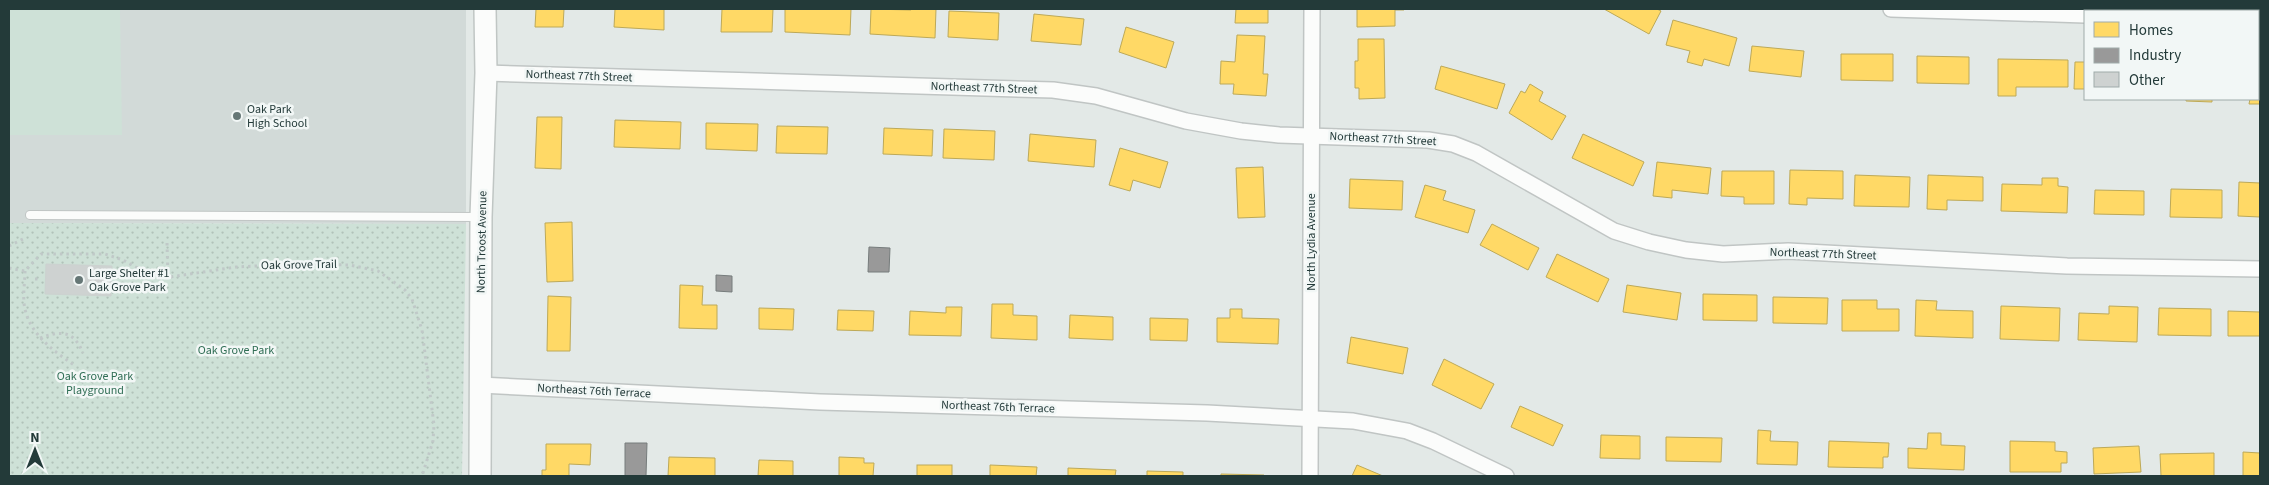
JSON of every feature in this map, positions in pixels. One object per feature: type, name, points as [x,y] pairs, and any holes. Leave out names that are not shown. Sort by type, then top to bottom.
[{"type":"street","name":"North Troost Avenue","points":[[480,476],[481,218],[486,74],[486,9]]},
{"type":"street","name":"North Lydia Avenue","points":[[1310,476],[1312,9]]},
{"type":"street","points":[[1891,9],[2084,15]]},
{"type":"street","name":"Northeast 77th Street","points":[[486,74],[1053,90],[1096,96],[1186,121],[1241,131],[1311,136],[1428,140],[1453,144],[1476,153],[1614,231],[1649,242],[1686,250],[1723,254],[1788,251],[2067,266],[2260,269]]},
{"type":"street","name":"Northeast 76th Terrace","points":[[480,385],[820,402],[1100,410],[1353,421],[1407,432],[1433,441],[1506,476]]},
{"type":"lane","points":[[30,215],[481,218]]},
{"type":"path","points":[[9,246],[26,238]]},
{"type":"path","points":[[167,243],[168,276]]},
{"type":"path","name":"Oak Grove Trail","points":[[25,271],[41,254],[104,254],[123,260],[157,279],[168,276],[266,265],[350,265],[378,271],[405,290],[412,299],[422,330],[434,424],[433,441],[422,476]]},
{"type":"path","points":[[9,268],[25,271],[24,304],[28,317],[40,338],[74,365]]},
{"type":"path","points":[[40,338],[55,333],[69,334],[78,342],[84,353]]},
{"type":"shaded area","name":"Oak Park High School","points":[[9,9],[466,9],[466,224],[9,223]]},
{"type":"green space","points":[[9,9],[120,9],[122,135],[9,135]]},
{"type":"green space","name":"Oak Grove Park","points":[[9,223],[466,224],[462,476],[9,476]]},
{"type":"building: Homes","points":[[536,9],[564,9],[563,27],[535,27]]},
{"type":"building: Homes","points":[[615,9],[664,9],[664,30],[614,27]]},
{"type":"building: Homes","points":[[722,9],[773,9],[772,32],[721,32]]},
{"type":"building: Homes","points":[[785,9],[851,9],[850,35],[785,32]]},
{"type":"building: Homes","points":[[871,9],[936,9],[935,38],[870,34]]},
{"type":"building: Homes","points":[[1236,9],[1268,9],[1268,23],[1235,23]]},
{"type":"building: Homes","points":[[1357,9],[1404,10],[1395,10],[1395,26],[1357,27]]},
{"type":"building: Homes","points":[[1604,9],[1657,9],[1661,11],[1649,34]]},
{"type":"building: Homes","points":[[949,11],[999,13],[998,40],[948,37]]},
{"type":"building: Homes","points":[[1034,14],[1084,19],[1081,45],[1031,41]]},
{"type":"building: Homes","points":[[1673,20],[1737,38],[1729,66],[1704,59],[1702,66],[1687,62],[1690,51],[1666,45]]},
{"type":"building: Homes","points":[[1126,27],[1174,42],[1166,68],[1119,52]]},
{"type":"building: Homes","points":[[1237,35],[1265,36],[1263,74],[1268,74],[1266,96],[1233,94],[1234,84],[1220,84],[1221,61],[1235,62]]},
{"type":"building: Homes","points":[[1358,39],[1384,39],[1385,98],[1359,99],[1359,88],[1355,88],[1355,61],[1358,61]]},
{"type":"building: Homes","points":[[1752,46],[1804,51],[1801,77],[1749,71]]},
{"type":"building: Homes","points":[[1841,54],[1893,54],[1893,81],[1841,80]]},
{"type":"building: Homes","points":[[1917,56],[1969,57],[1969,84],[1917,83]]},
{"type":"building: Homes","points":[[1998,59],[2068,60],[2068,87],[2016,87],[2016,96],[1998,96]]},
{"type":"building: Homes","points":[[2075,62],[2084,62],[2084,89],[2074,89]]},
{"type":"building: Homes","points":[[1441,66],[1505,84],[1497,109],[1435,89]]},
{"type":"building: Homes","points":[[2259,66],[2260,104],[2249,104],[2250,100],[2259,100]]},
{"type":"building: Homes","points":[[1530,84],[1543,92],[1539,101],[1566,116],[1552,140],[1509,113],[1521,91],[1525,93]]},
{"type":"building: Homes","points":[[2212,100],[2212,102],[2186,101]]},
{"type":"building: Homes","points":[[537,117],[562,117],[561,169],[535,168]]},
{"type":"building: Homes","points":[[615,120],[681,122],[680,149],[614,147]]},
{"type":"building: Homes","points":[[706,123],[758,124],[757,151],[706,149]]},
{"type":"building: Homes","points":[[777,126],[828,127],[827,154],[776,153]]},
{"type":"building: Homes","points":[[884,128],[933,130],[932,156],[883,154]]},
{"type":"building: Homes","points":[[944,129],[995,131],[994,160],[943,158]]},
{"type":"building: Homes","points":[[1030,134],[1096,140],[1094,167],[1028,161]]},
{"type":"building: Homes","points":[[1583,134],[1644,162],[1633,186],[1572,158]]},
{"type":"building: Homes","points":[[1120,148],[1168,162],[1160,188],[1133,180],[1130,191],[1109,185]]},
{"type":"building: Homes","points":[[1657,162],[1711,168],[1708,194],[1672,190],[1672,198],[1653,196]]},
{"type":"building: Homes","points":[[1263,167],[1265,217],[1238,218],[1236,168]]},
{"type":"building: Homes","points":[[1790,170],[1843,171],[1843,199],[1807,198],[1807,205],[1789,204]]},
{"type":"building: Homes","points":[[1722,171],[1774,171],[1774,204],[1744,204],[1744,197],[1721,196]]},
{"type":"building: Homes","points":[[1855,175],[1910,177],[1909,207],[1854,206]]},
{"type":"building: Homes","points":[[1928,175],[1983,177],[1983,201],[1947,200],[1947,210],[1927,209]]},
{"type":"building: Homes","points":[[2042,178],[2058,178],[2058,186],[2068,187],[2067,213],[2001,211],[2002,184],[2042,185]]},
{"type":"building: Homes","points":[[1350,179],[1403,181],[1402,210],[1349,208]]},
{"type":"building: Homes","points":[[2239,182],[2260,183],[2260,217],[2238,216]]},
{"type":"building: Homes","points":[[1425,185],[1446,191],[1443,200],[1475,210],[1468,233],[1415,217]]},
{"type":"building: Homes","points":[[2171,189],[2222,190],[2222,218],[2170,217]]},
{"type":"building: Homes","points":[[2095,190],[2144,191],[2144,215],[2094,214]]},
{"type":"building: Homes","points":[[572,222],[573,281],[547,282],[545,223]]},
{"type":"building: Homes","points":[[1492,224],[1539,248],[1528,270],[1480,245]]},
{"type":"building: Homes","points":[[1557,254],[1609,279],[1598,302],[1546,277]]},
{"type":"building: Homes","points":[[680,285],[703,286],[702,305],[717,305],[717,329],[679,328]]},
{"type":"building: Homes","points":[[1627,285],[1681,293],[1677,320],[1623,312]]},
{"type":"building: Homes","points":[[1703,294],[1757,295],[1757,321],[1703,320]]},
{"type":"building: Homes","points":[[548,296],[571,297],[570,351],[547,351]]},
{"type":"building: Homes","points":[[1773,297],[1828,298],[1827,324],[1773,323]]},
{"type":"building: Homes","points":[[1842,300],[1877,300],[1877,309],[1899,309],[1899,331],[1842,331]]},
{"type":"building: Homes","points":[[1916,300],[1937,301],[1936,310],[1973,311],[1973,338],[1915,336]]},
{"type":"building: Homes","points":[[992,304],[1013,304],[1013,315],[1037,316],[1037,340],[991,338]]},
{"type":"building: Homes","points":[[2001,306],[2060,308],[2059,341],[2000,339]]},
{"type":"building: Homes","points":[[2109,306],[2138,307],[2137,342],[2078,340],[2079,313],[2109,314]]},
{"type":"building: Homes","points":[[946,307],[962,307],[961,336],[909,335],[910,311],[946,313]]},
{"type":"building: Homes","points":[[759,308],[794,309],[793,330],[759,329]]},
{"type":"building: Homes","points":[[2159,308],[2211,309],[2211,336],[2158,335]]},
{"type":"building: Homes","points":[[1230,309],[1242,309],[1242,318],[1279,319],[1278,344],[1217,342],[1217,318],[1230,318]]},
{"type":"building: Homes","points":[[838,310],[874,311],[873,331],[837,330]]},
{"type":"building: Homes","points":[[2228,311],[2260,312],[2260,336],[2228,336]]},
{"type":"building: Homes","points":[[1070,315],[1113,317],[1113,340],[1069,338]]},
{"type":"building: Homes","points":[[1150,318],[1188,319],[1187,341],[1150,340]]},
{"type":"building: Homes","points":[[1351,337],[1408,348],[1403,374],[1347,363]]},
{"type":"building: Homes","points":[[1444,359],[1494,384],[1481,409],[1432,385]]},
{"type":"building: Homes","points":[[1520,406],[1563,425],[1553,446],[1511,427]]},
{"type":"building: Homes","points":[[1758,430],[1771,431],[1770,441],[1798,442],[1797,465],[1757,464]]},
{"type":"building: Homes","points":[[1928,433],[1941,433],[1941,445],[1965,446],[1964,470],[1908,468],[1908,448],[1927,449]]},
{"type":"building: Homes","points":[[1601,435],[1640,436],[1640,459],[1600,458]]},
{"type":"building: Homes","points":[[1666,437],[1722,438],[1721,462],[1666,461]]},
{"type":"building: Homes","points":[[1829,441],[1889,443],[1888,457],[1883,457],[1883,468],[1828,467]]},
{"type":"building: Homes","points":[[2010,441],[2055,442],[2055,451],[2067,452],[2067,463],[2061,463],[2061,472],[2010,472]]},
{"type":"building: Homes","points":[[546,444],[591,444],[590,465],[569,464],[569,476],[542,476],[542,470],[546,470]]},
{"type":"building: Homes","points":[[2139,446],[2141,472],[2094,474],[2093,448]]},
{"type":"building: Homes","points":[[2243,452],[2260,453],[2260,476],[2243,476]]},
{"type":"building: Homes","points":[[2214,453],[2214,476],[2161,476],[2160,454]]},
{"type":"building: Homes","points":[[669,457],[715,458],[715,476],[668,476]]},
{"type":"building: Homes","points":[[839,457],[864,458],[864,463],[874,463],[873,476],[839,476]]},
{"type":"building: Homes","points":[[759,460],[793,461],[793,476],[758,476]]},
{"type":"building: Homes","points":[[917,465],[952,465],[952,476],[917,476]]},
{"type":"building: Homes","points":[[990,465],[1037,467],[1036,476],[990,476]]},
{"type":"building: Homes","points":[[1357,465],[1383,476],[1352,476]]},
{"type":"building: Homes","points":[[1068,468],[1116,470],[1115,476],[1068,476]]},
{"type":"building: Homes","points":[[1147,471],[1183,472],[1183,476],[1147,476]]},
{"type":"building: Homes","points":[[1221,474],[1264,475],[1264,476],[1221,476]]},
{"type":"building: Industry","points":[[869,247],[890,248],[889,272],[868,272]]},
{"type":"building: Industry","points":[[716,275],[732,276],[732,292],[716,291]]},
{"type":"building: Industry","points":[[625,443],[647,443],[646,476],[625,476]]},
{"type":"building: Other","name":"Large Shelter #1 Oak Grove Park","points":[[46,264],[112,266],[111,296],[45,294]]},
{"type":"place","name":"Oak Park High School","points":[[237,116]]},
{"type":"place","name":"Large Shelter #1 Oak Grove Park","points":[[79,280]]},
{"type":"park label","name":"Oak Grove Park Playground","points":[[95,383]]}]
